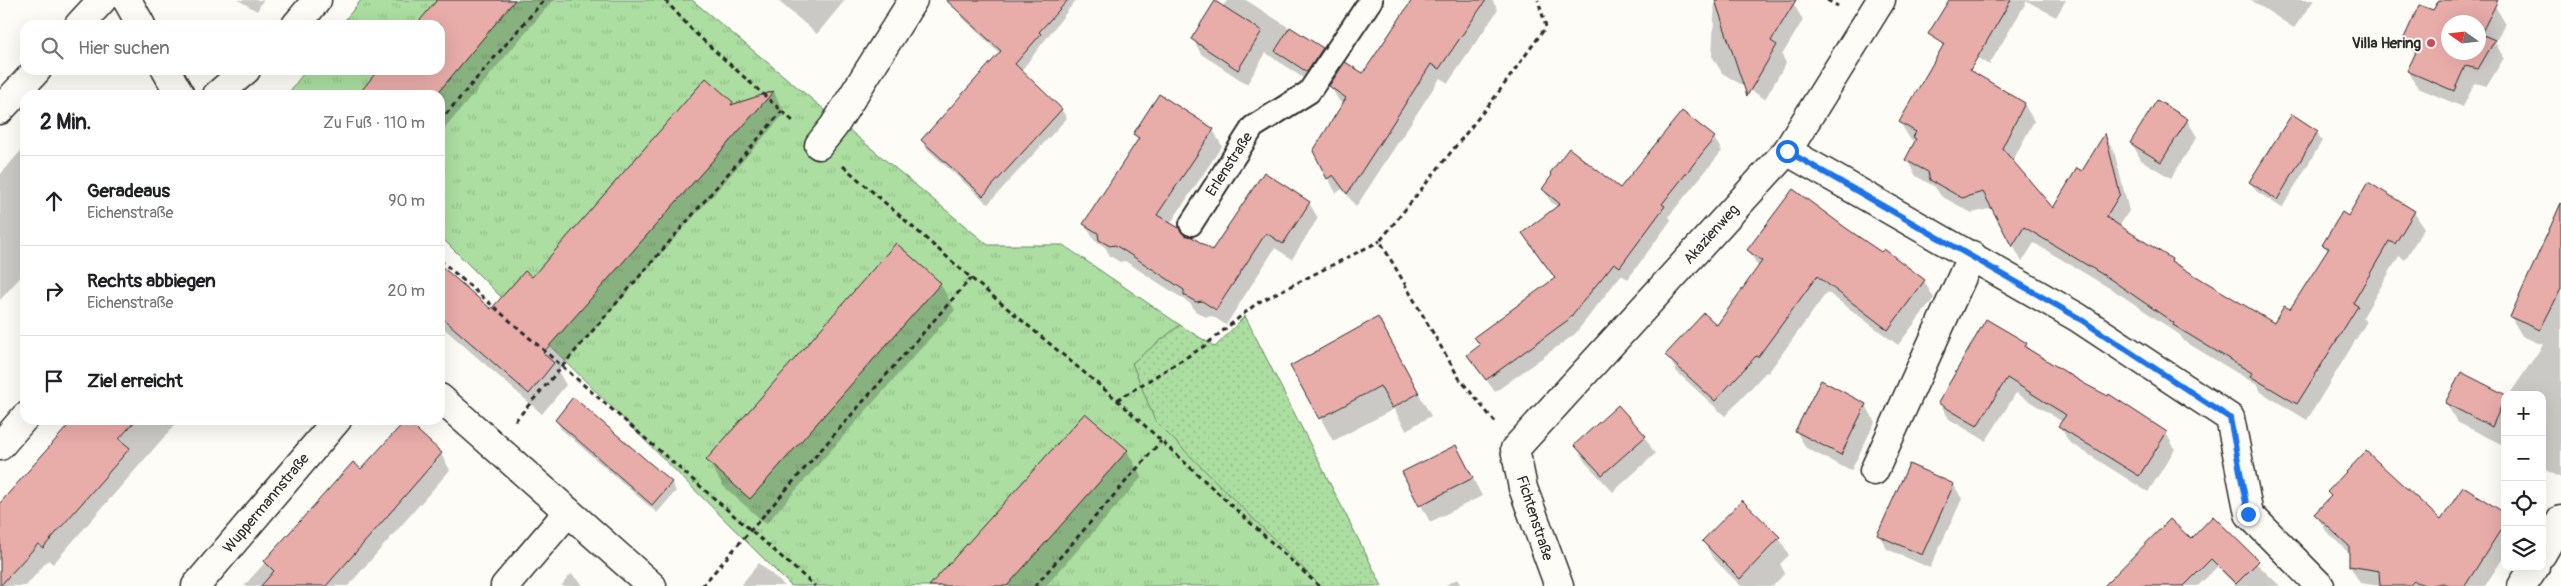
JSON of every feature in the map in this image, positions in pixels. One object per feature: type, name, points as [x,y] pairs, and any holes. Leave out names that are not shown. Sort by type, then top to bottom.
[{"type":"street","points":[[84,20],[102,0]]},
{"type":"street","points":[[127,0],[138,20]]},
{"type":"street","points":[[300,20],[317,0]]},
{"type":"street","points":[[819,145],[834,126],[913,0]]},
{"type":"street","name":"Akazienweg","points":[[1515,449],[1787,151],[1881,0]]},
{"type":"street","points":[[0,110],[32,75]]},
{"type":"street","points":[[169,75],[177,90]]},
{"type":"street","points":[[223,90],[240,75]]},
{"type":"street","points":[[1787,151],[1972,255],[2077,317],[2230,418],[2248,514],[2320,586]]},
{"type":"street","points":[[1874,471],[1972,255]]},
{"type":"street","points":[[445,403],[652,586]]},
{"type":"street","points":[[0,446],[20,422]]},
{"type":"street","name":"Wuppermannstraße","points":[[196,586],[333,425]]},
{"type":"street","name":"Fichtenstraße","points":[[1515,449],[1523,488],[1558,586]]},
{"type":"street","points":[[505,586],[568,512]]},
{"type":"street","points":[[2546,547],[2561,520]]},
{"type":"street","points":[[2522,586],[2532,571]]},
{"type":"lane","name":"Erlenstraße","points":[[1191,224],[1253,127],[1309,92],[1371,0]]},
{"type":"path","points":[[445,115],[544,0]]},
{"type":"path","points":[[665,0],[694,32],[819,145],[971,278],[1117,400],[1319,586]]},
{"type":"path","points":[[1117,400],[1203,347],[1257,302],[1380,241],[1495,97],[1546,27],[1538,0]]},
{"type":"path","points":[[493,446],[782,111]]},
{"type":"path","points":[[1380,241],[1459,378],[1515,449]]},
{"type":"path","points":[[445,264],[815,586]]},
{"type":"path","points":[[702,586],[971,278]]},
{"type":"path","points":[[1035,586],[1161,440]]},
{"type":"green space","points":[[361,0],[692,0],[988,245],[1063,245],[1180,325],[1132,364],[1337,586],[791,586],[445,241],[445,90],[291,90],[302,75],[445,75],[445,20],[345,20]]},
{"type":"green space","points":[[1245,316],[1382,586],[1321,586],[1155,421],[1132,363],[1180,325],[1215,347]]},
{"type":"building","points":[[437,0],[515,0],[440,90],[362,90],[374,75],[445,75],[445,20],[420,20]]},
{"type":"building","points":[[946,0],[1068,0],[1039,32],[1041,34],[1015,64],[1062,109],[983,196],[921,140],[1001,51]]},
{"type":"building","points":[[1412,0],[1486,0],[1439,69],[1431,64],[1347,194],[1333,175],[1327,179],[1313,151],[1346,98],[1329,86],[1345,62],[1363,73]]},
{"type":"building","points":[[1715,0],[1796,0],[1771,41],[1777,45],[1747,96]]},
{"type":"building","points":[[1949,0],[2011,0],[1970,70],[2025,103],[2002,148],[2053,208],[2077,168],[2082,171],[2105,133],[2120,194],[2106,217],[2172,259],[2171,261],[2274,323],[2284,306],[2290,309],[2329,248],[2322,245],[2342,212],[2348,216],[2368,182],[2415,211],[2395,244],[2389,241],[2353,303],[2358,306],[2297,404],[2250,376],[2252,373],[2173,325],[2174,323],[2110,279],[2024,227],[2012,247],[1983,192],[1962,198],[1930,180],[1928,172],[1905,160],[1916,139],[1913,137],[1916,132],[1899,122],[1944,44],[1928,34]]},
{"type":"building","name":"Villa Hering","points":[[2439,0],[2498,0],[2486,24],[2486,15],[2441,15],[2441,60],[2483,60],[2478,69],[2465,66],[2454,91],[2407,71],[2419,46],[2404,38],[2419,5],[2433,10]]},
{"type":"building","points":[[1215,1],[1262,31],[1238,70],[1191,39]]},
{"type":"building","points":[[1290,27],[1323,48],[1307,72],[1275,51]]},
{"type":"building","name":"Villa Hering","points":[[2486,36],[2495,40],[2486,55]]},
{"type":"building","points":[[706,78],[733,102],[731,105],[774,91],[543,353],[554,363],[529,394],[445,320],[445,269],[491,309],[525,271],[532,277]]},
{"type":"building","points":[[1159,94],[1214,129],[1157,215],[1179,228],[1184,235],[1192,237],[1212,250],[1264,172],[1310,202],[1283,244],[1266,233],[1216,310],[1202,301],[1196,302],[1184,295],[1184,290],[1115,245],[1110,246],[1099,240],[1098,233],[1083,224],[1139,138],[1133,134]]},
{"type":"building","points":[[2157,100],[2188,119],[2161,162],[2130,143]]},
{"type":"building","points":[[1682,111],[1715,137],[1662,204],[1665,206],[1620,267],[1614,263],[1568,320],[1486,380],[1467,355],[1480,345],[1474,337],[1555,278],[1522,233],[1560,204],[1542,189],[1552,175],[1550,173],[1569,148],[1620,188]]},
{"type":"building","points":[[2292,114],[2318,131],[2277,200],[2249,182]]},
{"type":"building","points":[[1793,189],[1881,252],[1884,249],[1925,280],[1888,330],[1817,276],[1758,357],[1756,356],[1715,401],[1665,355],[1704,313],[1717,325],[1762,261],[1747,250]]},
{"type":"building","points":[[2561,203],[2561,289],[2540,330],[2510,317]]},
{"type":"building","points":[[896,243],[941,283],[750,499],[706,460]]},
{"type":"building","points":[[1378,317],[1419,393],[1392,408],[1380,386],[1319,419],[1290,366]]},
{"type":"building","points":[[1986,319],[2027,343],[2025,347],[2085,384],[2108,396],[2109,394],[2167,432],[2139,476],[2058,426],[2066,415],[2007,378],[1977,426],[1938,403]]},
{"type":"building","points":[[2461,372],[2501,392],[2501,406],[2492,427],[2445,403]]},
{"type":"building","points":[[1821,380],[1866,404],[1841,455],[1795,431]]},
{"type":"building","points":[[573,397],[672,482],[652,505],[555,420]]},
{"type":"building","points":[[1618,405],[1646,436],[1602,475],[1574,445]]},
{"type":"building","points":[[1085,413],[1128,450],[1007,586],[929,586]]},
{"type":"building","points":[[69,425],[132,425],[119,439],[130,448],[43,548],[38,544],[0,586],[0,503]]},
{"type":"building","points":[[401,425],[411,425],[442,453],[326,586],[261,586],[274,571],[264,561],[353,462],[361,469]]},
{"type":"building","points":[[1456,445],[1473,478],[1419,506],[1402,472]]},
{"type":"building","points":[[2366,451],[2441,520],[2463,487],[2501,511],[2501,529],[2465,586],[2449,586],[2443,583],[2427,586],[2414,581],[2409,586],[2380,586],[2379,571],[2349,566],[2349,546],[2314,514],[2331,496],[2327,492]]},
{"type":"building","points":[[1909,464],[1954,484],[1922,555],[1877,535]]},
{"type":"building","points":[[1742,500],[1780,537],[1740,579],[1702,541]]},
{"type":"building","points":[[2213,516],[2259,561],[2236,584],[2211,559],[2184,586],[2104,586],[2170,519],[2191,539]]},
{"type":"place","name":"Villa Hering","points":[[2431,43]]},
{"type":"route","points":[[1787,151],[1972,255],[2077,317],[2230,418],[2248,514]]}]
